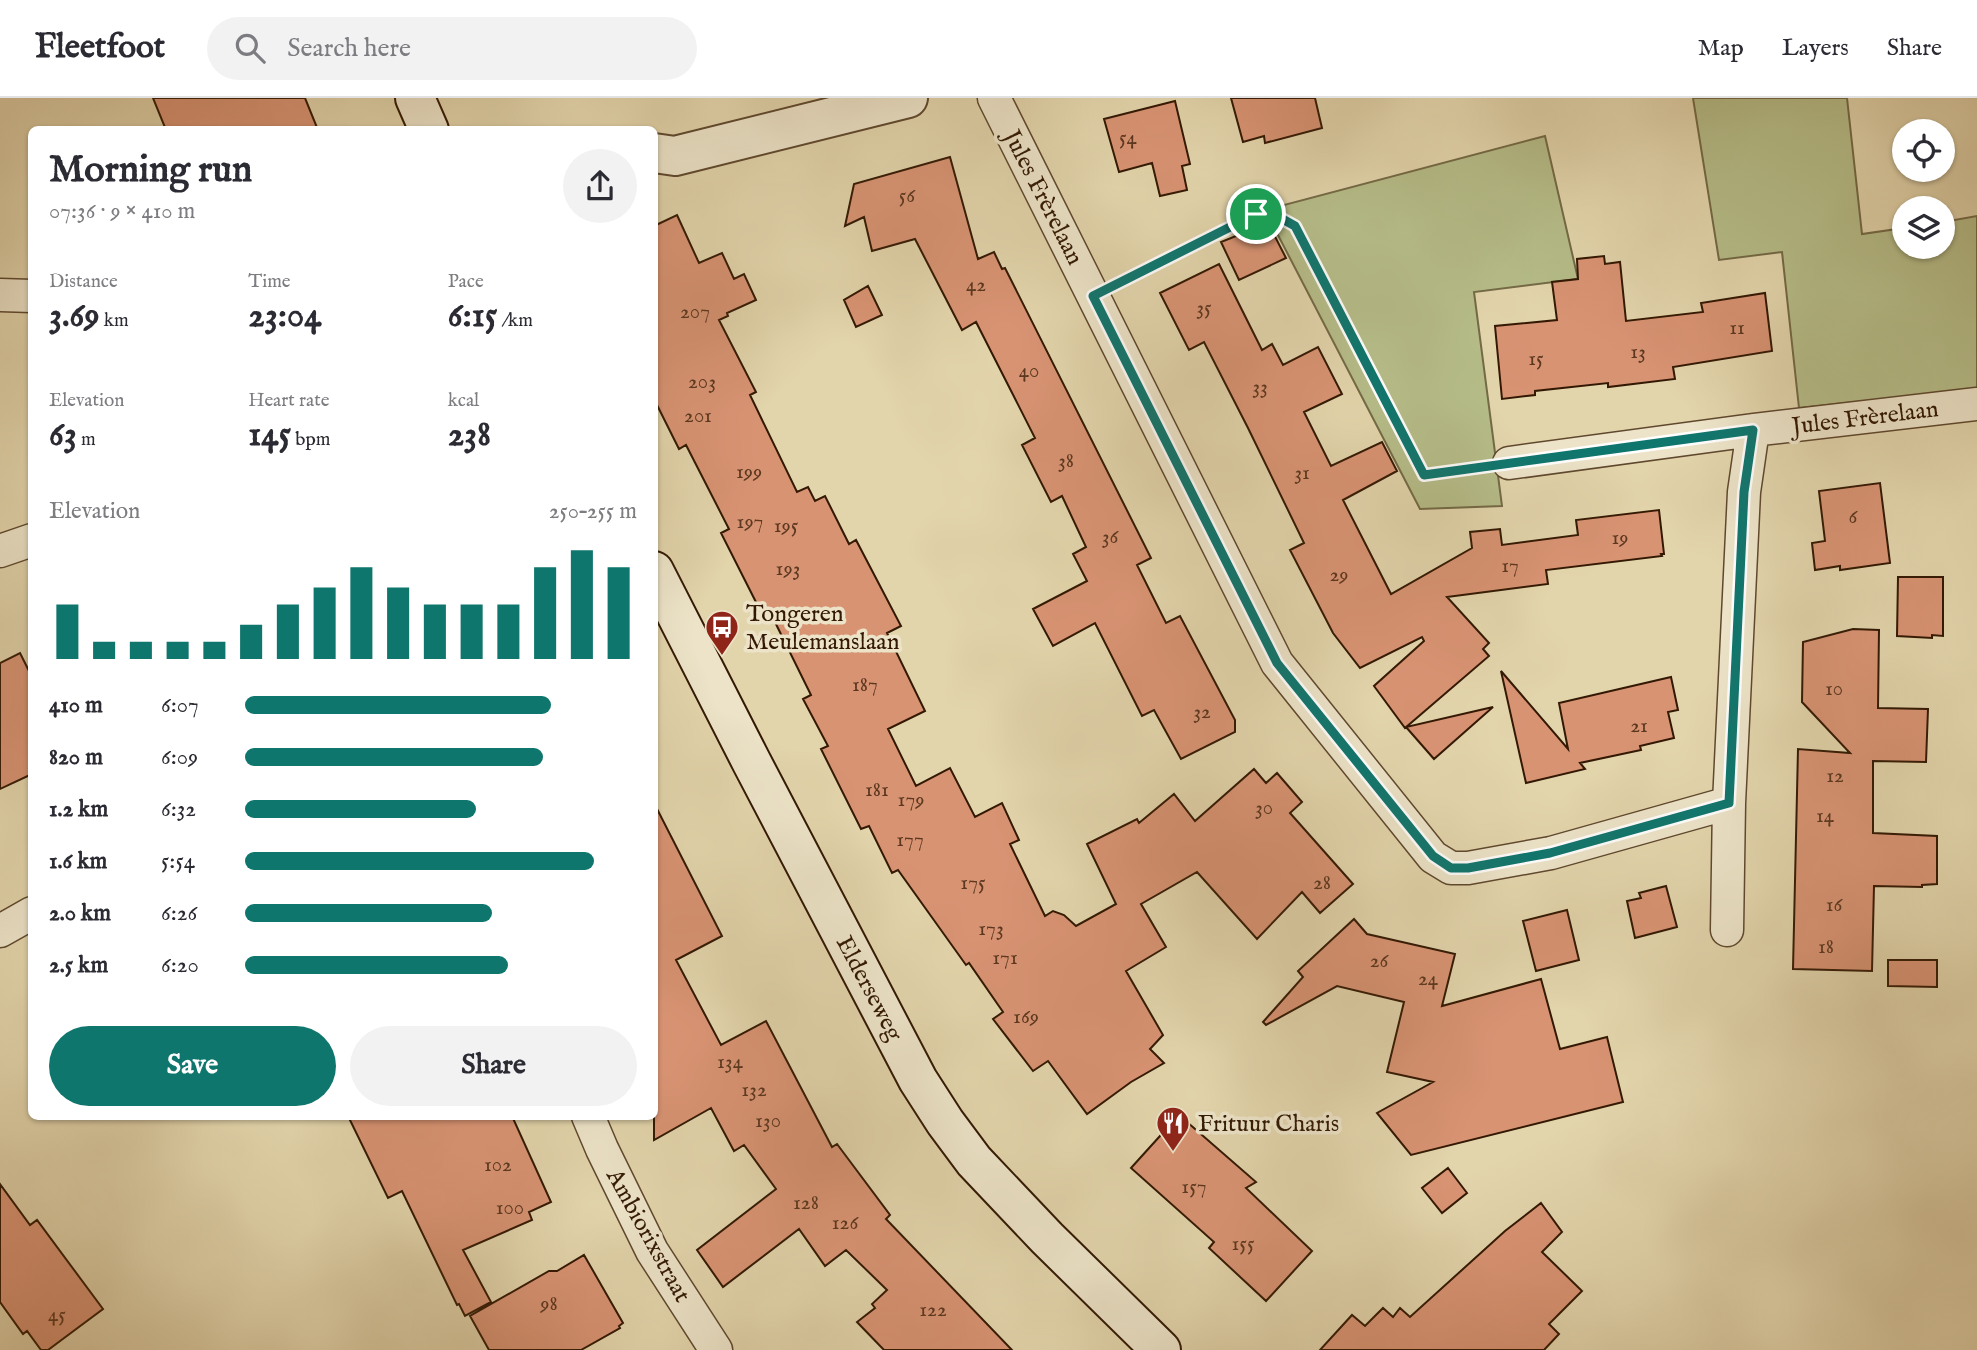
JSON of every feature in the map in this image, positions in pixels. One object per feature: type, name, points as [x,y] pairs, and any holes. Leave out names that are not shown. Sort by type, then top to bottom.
[{"type":"main road","points":[[415,98],[427,126]]},
{"type":"main road","points":[[661,161],[908,98]]},
{"type":"main road","name":"Elderseweg","points":[[658,579],[918,1080],[945,1122],[974,1161],[1047,1238],[1161,1350]]},
{"type":"street","name":"Jules Frèrelaan","points":[[994,98],[1277,663],[1433,856],[1451,868],[1468,868],[1550,853],[1729,803]]},
{"type":"street","points":[[0,295],[28,296]]},
{"type":"street","name":"Jules Frèrelaan","points":[[1509,463],[1753,430],[1977,404]]},
{"type":"street","points":[[1727,930],[1729,803],[1744,492],[1753,430]]},
{"type":"street","points":[[0,551],[28,541]]},
{"type":"street","points":[[0,931],[28,916]]},
{"type":"street","name":"Ambiorixstraat","points":[[590,1120],[652,1251],[716,1350]]},
{"type":"path","points":[[1093,296],[1256,214],[1277,216],[1295,226],[1424,475],[1509,463]]},
{"type":"green space","points":[[1693,98],[1847,98],[1862,234],[1892,230],[1892,259],[1955,259],[1955,220],[1977,216],[1977,389],[1799,408],[1782,252],[1719,260]]},
{"type":"green space","points":[[1545,136],[1578,279],[1474,292],[1502,506],[1420,509],[1265,210]]},
{"type":"building","points":[[153,98],[305,98],[316,126],[164,126]]},
{"type":"building","points":[[1231,98],[1315,98],[1322,128],[1265,143],[1264,136],[1243,142]]},
{"type":"building","points":[[1175,101],[1190,164],[1182,166],[1187,190],[1160,196],[1152,163],[1119,172],[1104,119]]},
{"type":"building","points":[[950,157],[978,259],[994,252],[1002,269],[1005,268],[1151,558],[1137,565],[1166,623],[1180,616],[1235,720],[1235,732],[1181,759],[1154,710],[1142,716],[1095,623],[1053,646],[1033,609],[1087,581],[1073,554],[1086,547],[1062,496],[1051,502],[1022,445],[1035,438],[976,322],[962,330],[915,239],[872,251],[864,217],[845,226],[854,184]]},
{"type":"building","points":[[677,215],[699,263],[722,253],[734,279],[744,274],[756,300],[727,313],[728,316],[719,320],[756,392],[750,395],[797,492],[808,487],[815,501],[825,496],[849,544],[856,540],[901,626],[887,633],[925,711],[888,729],[916,786],[950,768],[975,817],[1002,803],[1019,840],[1010,844],[1045,916],[1053,911],[1064,915],[1076,926],[1116,904],[1087,844],[1137,819],[1139,823],[1174,794],[1195,821],[1254,769],[1266,783],[1277,773],[1302,802],[1290,813],[1353,884],[1320,913],[1302,892],[1257,939],[1197,872],[1141,904],[1166,947],[1126,971],[1163,1035],[1150,1049],[1164,1063],[1131,1082],[1087,1114],[1048,1061],[1033,1071],[993,1019],[1003,1012],[898,870],[892,873],[869,826],[861,829],[821,749],[828,746],[803,699],[811,695],[769,610],[762,614],[721,533],[729,529],[686,445],[679,449],[658,407],[658,224]]},
{"type":"building","points":[[1268,223],[1286,258],[1239,280],[1221,242]]},
{"type":"building","points":[[1604,256],[1605,264],[1620,262],[1626,321],[1703,312],[1701,303],[1765,293],[1772,351],[1673,367],[1675,379],[1608,387],[1608,383],[1535,391],[1535,395],[1502,399],[1495,326],[1557,320],[1552,282],[1578,279],[1577,259]]},
{"type":"building","points":[[1219,264],[1262,350],[1272,344],[1283,365],[1318,347],[1342,394],[1304,412],[1331,466],[1382,442],[1397,471],[1343,500],[1391,594],[1472,548],[1470,532],[1500,529],[1502,545],[1578,535],[1576,520],[1659,510],[1664,554],[1546,570],[1548,584],[1447,597],[1489,643],[1483,649],[1489,656],[1405,728],[1374,686],[1424,641],[1422,637],[1360,668],[1333,633],[1290,550],[1304,543],[1248,428],[1204,342],[1189,350],[1160,293]]},
{"type":"building","points":[[868,286],[882,315],[856,327],[844,300]]},
{"type":"building","points":[[1880,483],[1890,563],[1840,570],[1840,566],[1815,570],[1812,543],[1825,541],[1819,491]]},
{"type":"building","points":[[1898,577],[1943,577],[1943,636],[1897,636]]},
{"type":"building","points":[[1853,629],[1879,630],[1878,708],[1928,709],[1926,762],[1873,761],[1873,833],[1937,836],[1937,884],[1922,887],[1874,886],[1872,971],[1793,969],[1798,749],[1850,753],[1802,702],[1803,642]]},
{"type":"building","points":[[20,653],[28,669],[28,776],[0,789],[0,663]]},
{"type":"building","points":[[1501,671],[1568,749],[1559,703],[1671,677],[1678,710],[1668,712],[1674,738],[1640,746],[1641,750],[1580,763],[1585,769],[1526,783]]},
{"type":"building","points":[[1493,707],[1434,759],[1406,727]]},
{"type":"building","points":[[658,811],[722,936],[676,960],[721,1045],[766,1021],[832,1147],[837,1144],[890,1215],[886,1219],[1012,1350],[884,1350],[857,1322],[875,1308],[872,1304],[887,1290],[846,1250],[825,1266],[799,1229],[723,1287],[697,1250],[776,1189],[744,1145],[734,1151],[711,1108],[654,1140],[654,1120],[658,1120]]},
{"type":"building","points":[[1666,886],[1677,927],[1635,938],[1627,901],[1641,898],[1639,893]]},
{"type":"building","points":[[1567,910],[1579,960],[1536,971],[1523,921]]},
{"type":"building","points":[[1354,919],[1367,934],[1455,954],[1442,1006],[1541,979],[1560,1049],[1607,1037],[1623,1102],[1411,1155],[1377,1113],[1433,1082],[1387,1072],[1404,1002],[1337,986],[1266,1025],[1263,1022],[1303,977],[1298,971]]},
{"type":"building","points":[[1888,960],[1937,960],[1937,987],[1888,986]]},
{"type":"building","points":[[1179,1115],[1256,1182],[1246,1188],[1312,1251],[1266,1301],[1209,1248],[1214,1242],[1131,1168]]},
{"type":"building","points":[[350,1120],[514,1120],[551,1202],[529,1212],[532,1220],[463,1250],[491,1302],[465,1316],[459,1304],[457,1305],[402,1191],[388,1198]]},
{"type":"building","points":[[1448,1168],[1467,1193],[1442,1213],[1422,1188]]},
{"type":"building","points":[[0,1184],[30,1225],[37,1220],[103,1309],[48,1350],[41,1350],[27,1331],[23,1334],[0,1302]]},
{"type":"building","points":[[1541,1203],[1562,1232],[1542,1252],[1582,1291],[1549,1324],[1559,1334],[1544,1350],[1320,1350],[1352,1315],[1365,1326],[1383,1308],[1393,1317],[1400,1308],[1410,1317],[1505,1231]]},
{"type":"building","points":[[584,1255],[623,1323],[620,1328],[581,1350],[489,1350],[470,1316],[549,1271],[557,1271]]},
{"type":"place","name":"Tongeren Meulemanslaan","points":[[722,657]]},
{"type":"place","name":"Frituur Charis","points":[[1173,1153]]},
{"type":"route","points":[[1256,214],[1277,216],[1295,226],[1424,475],[1753,430],[1744,492],[1729,803],[1550,853],[1468,868],[1451,868],[1433,856],[1409,828],[1277,663],[1093,296],[1256,214]]}]
